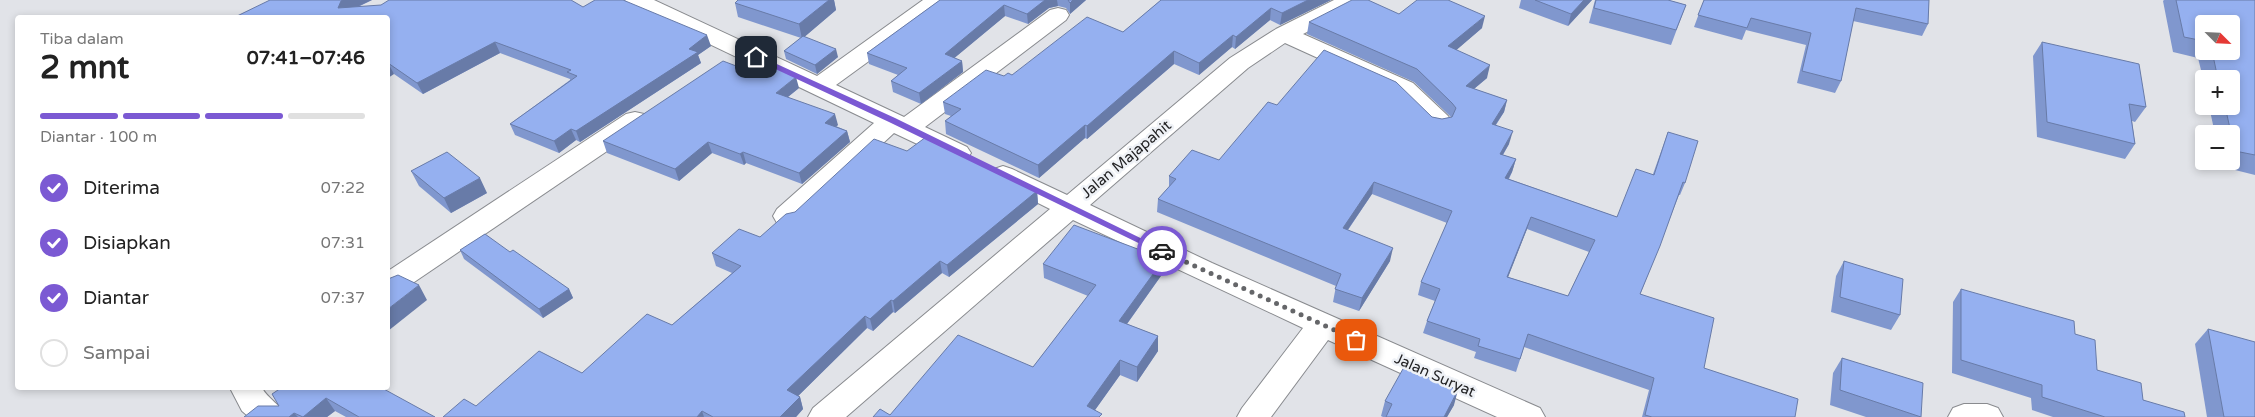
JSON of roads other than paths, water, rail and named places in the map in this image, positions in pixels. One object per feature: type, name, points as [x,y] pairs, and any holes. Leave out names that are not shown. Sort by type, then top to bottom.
[{"type":"street","name":"Jalan Suryat","points":[[636,0],[899,124],[1069,207],[1322,325],[1530,417]]},
{"type":"street","points":[[819,86],[938,0]]},
{"type":"street","name":"Jalan Majapahit","points":[[824,417],[1239,63],[1284,34],[1352,0]]},
{"type":"street","points":[[787,216],[899,124],[1058,15]]},
{"type":"street","points":[[1284,34],[1404,88],[1439,122]]},
{"type":"street","points":[[716,67],[740,50]]},
{"type":"street","points":[[390,284],[658,105]]},
{"type":"street","points":[[1253,417],[1322,325]]},
{"type":"street","points":[[247,390],[254,402],[271,417]]},
{"type":"street","points":[[1964,417],[1987,417]]}]
